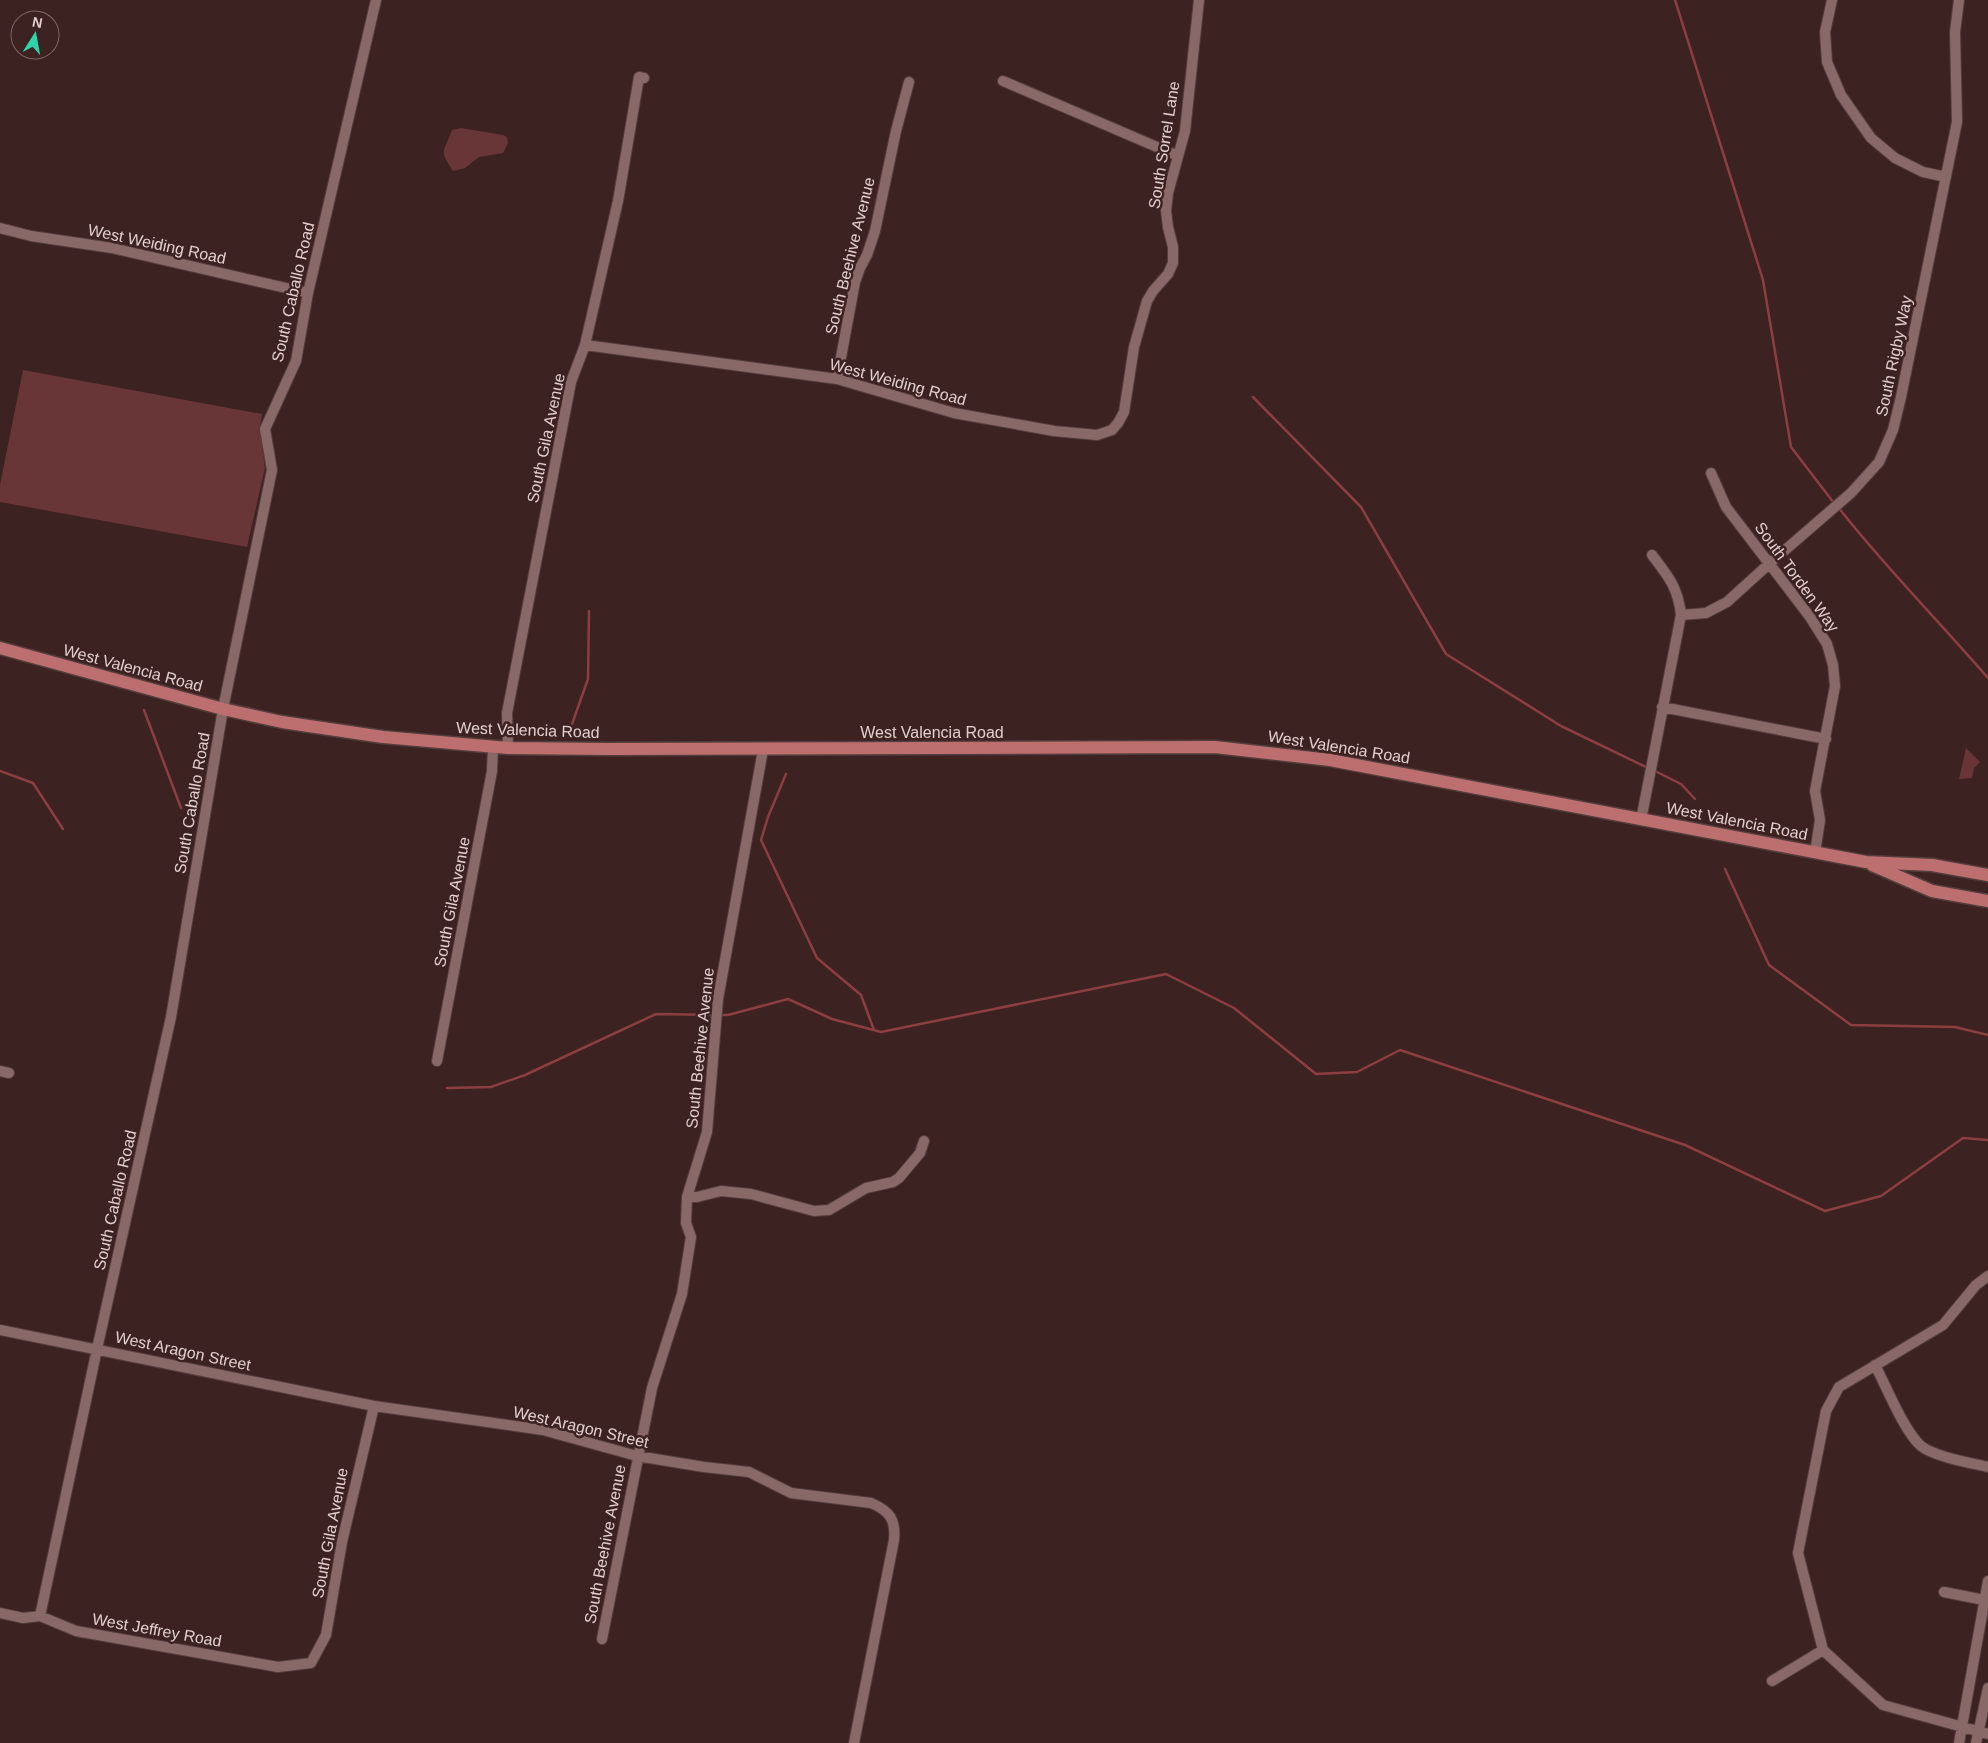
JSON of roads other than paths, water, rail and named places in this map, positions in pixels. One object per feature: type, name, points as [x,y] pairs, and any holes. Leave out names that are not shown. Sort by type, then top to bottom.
[{"type":"main road","name":"West Valencia Road","points":[[0,648],[223,709],[337,731],[427,742],[508,748],[762,750],[1215,747],[1305,756],[1866,862],[1932,865],[1988,875]]},
{"type":"main road","name":"West Valencia Road","points":[[1866,862],[1932,891],[1988,901]]},
{"type":"street","name":"South Caballo Road","points":[[40,1616],[171,1017],[223,709],[272,470],[265,429],[296,361],[308,292],[376,0]]},
{"type":"street","name":"South Sorrel Lane","points":[[1112,430],[1124,412],[1134,347],[1147,301],[1168,274],[1173,263],[1173,247],[1166,211],[1168,193],[1185,131],[1199,0]]},
{"type":"street","points":[[1832,0],[1825,32],[1827,62],[1841,94],[1871,138],[1895,158],[1923,172],[1946,177]]},
{"type":"street","name":"South Rigby Way","points":[[1681,615],[1706,613],[1727,602],[1852,493],[1879,462],[1893,430],[1957,122],[1955,32],[1959,0]]},
{"type":"street","name":"South Gila Avenue","points":[[508,748],[507,713],[530,588],[571,382],[586,345],[618,201],[641,78]]},
{"type":"street","points":[[1003,81],[1178,156]]},
{"type":"street","name":"South Beehive Avenue","points":[[837,379],[855,282],[875,231],[896,131],[909,82]]},
{"type":"street","name":"West Weiding Road","points":[[0,228],[31,236],[112,248],[308,292]]},
{"type":"street","name":"West Weiding Road","points":[[586,345],[837,379],[967,416],[1082,435],[1097,435],[1112,430]]},
{"type":"street","name":"South Torden Way","points":[[1711,473],[1726,507],[1770,563],[1827,644],[1833,664],[1835,686],[1815,791],[1820,820],[1815,853]]},
{"type":"street","points":[[1641,820],[1681,615],[1679,598],[1672,581],[1652,555]]},
{"type":"street","points":[[1662,707],[1826,739]]},
{"type":"street","name":"South Gila Avenue","points":[[437,1061],[490,781],[493,747]]},
{"type":"street","name":"South Beehive Avenue","points":[[602,1639],[652,1388],[682,1294],[691,1237],[686,1223],[687,1197],[708,1132],[718,999],[762,750]]},
{"type":"street","points":[[687,1197],[698,1197],[721,1191],[751,1194],[814,1211],[829,1210],[866,1188],[893,1182],[899,1178],[920,1153],[924,1141]]},
{"type":"street","points":[[1975,1731],[1883,1705],[1823,1650],[1798,1553],[1826,1411],[1838,1387],[1943,1325],[1976,1285],[1988,1276]]},
{"type":"street","name":"West Aragon Street","points":[[0,1330],[374,1406],[543,1430],[637,1456],[749,1472],[791,1493],[871,1503],[881,1507],[890,1515],[895,1526],[894,1540],[854,1743]]},
{"type":"street","points":[[1876,1365],[1908,1430],[1922,1447],[1949,1458],[1988,1466]]},
{"type":"street","name":"South Gila Avenue","points":[[310,1663],[326,1634],[351,1496],[374,1406]]},
{"type":"street","points":[[1976,1743],[1975,1731],[1984,1600],[1988,1581]]},
{"type":"street","points":[[1944,1592],[1984,1600]]},
{"type":"street","name":"West Jeffrey Road","points":[[0,1613],[23,1618],[40,1616],[76,1631],[278,1667],[310,1663]]},
{"type":"street","points":[[1772,1681],[1823,1650]]},
{"type":"street","points":[[1959,1743],[1975,1731],[1988,1688]]},
{"type":"waterway","points":[[1675,0],[1763,280],[1791,447],[1834,503]]},
{"type":"waterway","points":[[1253,397],[1361,507],[1446,654],[1561,726],[1648,768]]},
{"type":"waterway","points":[[1838,507],[1874,551],[1988,678]]},
{"type":"waterway","points":[[572,724],[588,679],[589,611]]},
{"type":"waterway","points":[[144,710],[181,808]]},
{"type":"waterway","points":[[1653,770],[1681,784],[1695,799]]},
{"type":"waterway","points":[[0,771],[33,783],[63,829]]},
{"type":"waterway","points":[[786,774],[768,817],[761,840],[817,958],[861,995],[874,1030]]},
{"type":"waterway","points":[[1725,869],[1769,965],[1851,1025],[1955,1027],[1988,1035]]},
{"type":"waterway","points":[[721,1015],[728,1015],[788,999],[832,1019],[881,1032],[1166,974],[1234,1008],[1316,1074],[1357,1072],[1400,1050],[1685,1145],[1825,1211],[1881,1196],[1963,1138],[1988,1140]]},
{"type":"waterway","points":[[447,1088],[491,1087],[525,1075],[656,1014],[715,1015]]}]
